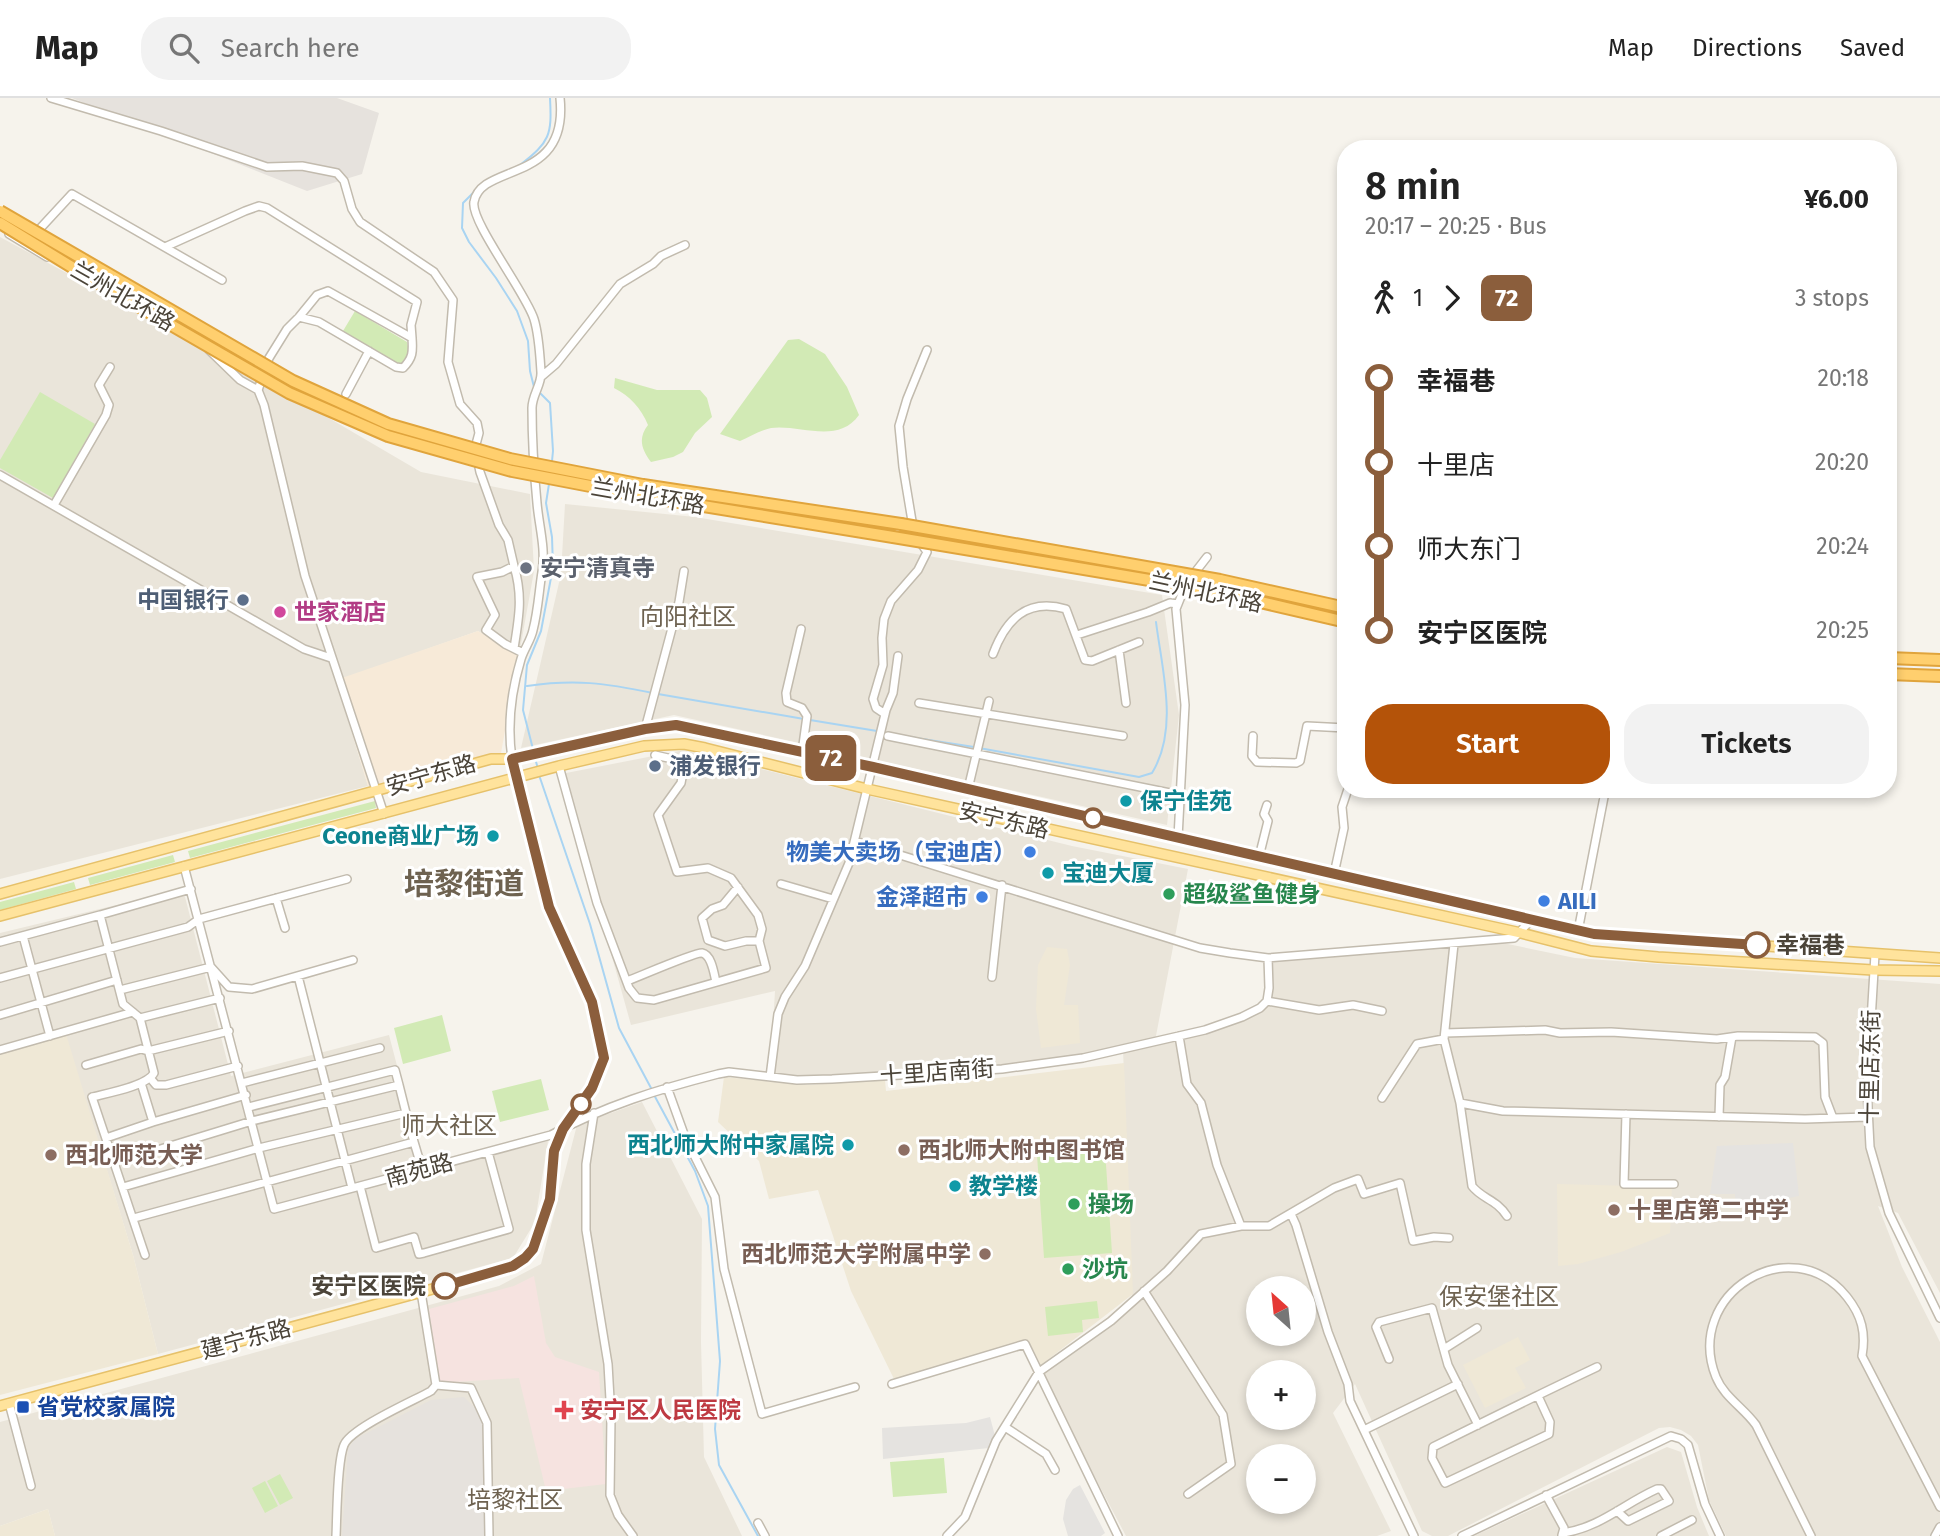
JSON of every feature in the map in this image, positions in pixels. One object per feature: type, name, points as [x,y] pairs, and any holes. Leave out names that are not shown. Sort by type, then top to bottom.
[{"type":"highway","name":"兰州北环路","points":[[0,211],[293,381],[388,424],[510,459],[643,490],[893,537],[1209,590],[1337,620]]},
{"type":"highway","name":"兰州北环路","points":[[0,225],[289,393],[388,436],[512,471],[901,524],[1220,579],[1337,606]]},
{"type":"highway","points":[[1897,658],[1940,660]]},
{"type":"highway","points":[[1897,674],[1940,676]]},
{"type":"main road","name":"安宁东路","points":[[0,894],[491,759],[512,759],[645,729],[676,725],[873,767],[1594,934],[1940,958]]},
{"type":"main road","name":"安宁东路","points":[[0,916],[559,766],[644,746],[684,744],[867,789],[1521,933],[1591,951],[1873,970],[1940,971]]},
{"type":"main road","name":"建宁东路","points":[[4,1404],[492,1273],[513,1266],[533,1249],[550,1199],[554,1151],[563,1129],[592,1088],[604,1058],[592,1002],[549,907],[512,759]]},
{"type":"street","points":[[51,98],[267,167],[302,166],[337,173],[344,181],[352,209],[360,222],[434,272],[453,300],[448,362],[460,404],[477,422],[479,433],[475,448],[480,472],[499,525],[508,540],[519,584],[521,602],[514,648]]},
{"type":"street","points":[[542,376],[535,321],[521,290],[479,221],[473,204],[478,192],[494,181],[542,158],[553,144],[561,125],[560,98]]},
{"type":"street","points":[[24,245],[72,194],[222,280]]},
{"type":"street","points":[[165,247],[245,211],[259,206],[267,208],[417,302],[411,325],[411,361],[403,368],[396,367],[319,323],[299,317]]},
{"type":"street","points":[[0,225],[24,245],[209,350],[240,380],[258,390],[264,405],[305,576],[384,814]]},
{"type":"street","points":[[512,759],[509,742],[511,692],[523,653],[533,632],[544,547],[537,505],[532,404],[534,395],[542,376],[556,364],[620,284],[661,256],[685,245]]},
{"type":"street","points":[[258,390],[269,358],[286,329],[317,295],[328,291],[412,338]]},
{"type":"street","points":[[885,715],[876,708],[873,699],[883,665],[884,619],[891,601],[918,570],[926,552],[914,533],[899,426],[927,350]]},
{"type":"street","points":[[346,394],[369,351]]},
{"type":"street","points":[[54,505],[106,415],[108,405],[99,385],[110,367]]},
{"type":"street","points":[[0,475],[304,649],[331,658]]},
{"type":"street","points":[[1178,838],[1185,705],[1176,609],[1185,584],[1207,557]]},
{"type":"street","points":[[514,566],[502,572],[477,577],[495,615],[486,630],[523,653]]},
{"type":"street","points":[[645,729],[679,602],[684,571]]},
{"type":"street","points":[[1077,635],[1170,603],[1178,604]]},
{"type":"street","points":[[993,654],[999,637],[1012,619],[1038,605],[1066,609],[1085,660],[1092,661],[1139,642]]},
{"type":"street","points":[[801,629],[786,693],[787,702],[802,708],[806,720],[802,752]]},
{"type":"street","points":[[1119,650],[1126,703]]},
{"type":"street","points":[[770,1077],[778,1013],[785,996],[805,966],[849,863],[884,734],[885,715],[893,693],[898,656]]},
{"type":"street","points":[[968,789],[989,701]]},
{"type":"street","points":[[919,704],[1123,737]]},
{"type":"street","points":[[1253,736],[1252,756],[1257,762],[1296,764],[1300,761],[1307,726],[1337,728]]},
{"type":"street","points":[[884,734],[978,750],[1180,795]]},
{"type":"street","points":[[559,766],[597,903],[627,981],[637,998],[654,1000],[766,968],[759,941],[762,929],[758,915],[731,878],[708,869],[677,872],[658,815],[681,783],[685,762],[655,755]]},
{"type":"street","points":[[1334,874],[1344,828],[1342,807],[1345,798]]},
{"type":"street","points":[[1578,931],[1604,798]]},
{"type":"street","points":[[1259,857],[1268,821],[1264,814],[1267,805]]},
{"type":"street","points":[[855,841],[1200,947],[1268,958],[1514,938],[1531,920]]},
{"type":"street","points":[[184,866],[267,1180]]},
{"type":"street","points":[[0,978],[188,927],[199,919],[347,879]]},
{"type":"street","points":[[781,884],[833,899]]},
{"type":"street","points":[[992,977],[1002,885]]},
{"type":"street","points":[[627,981],[672,965],[682,957],[700,953],[707,947],[708,940],[702,918],[712,909],[723,905],[738,887]]},
{"type":"street","points":[[0,942],[191,889]]},
{"type":"street","points":[[276,898],[285,928]]},
{"type":"street","points":[[100,915],[123,1004],[139,1018],[154,1073],[150,1079],[141,1083],[92,1097],[145,1255]]},
{"type":"street","points":[[23,936],[50,1035]]},
{"type":"street","points":[[708,940],[725,946],[759,941]]},
{"type":"street","points":[[1454,944],[1445,1036],[1460,1103],[1472,1186],[1477,1193],[1492,1199],[1507,1216]]},
{"type":"street","points":[[700,953],[705,954],[711,963],[716,982]]},
{"type":"street","name":"十里店东街","points":[[1875,954],[1867,1117],[1875,1171],[1889,1213],[1940,1318]]},
{"type":"street","points":[[1268,958],[1267,1001],[1319,1010],[1353,1005],[1382,1011]]},
{"type":"street","points":[[211,967],[229,987],[252,989],[353,960]]},
{"type":"street","points":[[120,990],[211,967]]},
{"type":"street","points":[[298,975],[345,1160],[376,1248],[414,1237],[419,1254],[509,1229],[488,1152]]},
{"type":"street","points":[[0,1014],[117,980]]},
{"type":"street","points":[[139,1018],[220,998]]},
{"type":"street","name":"十里店南街","points":[[563,1129],[594,1113],[646,1093],[729,1072],[797,1080],[1002,1069],[1083,1058],[1179,1036],[1242,1017],[1260,1008],[1267,1001]]},
{"type":"street","points":[[0,1050],[132,1012]]},
{"type":"street","points":[[1382,1098],[1417,1044],[1445,1036],[1545,1030],[1560,1033],[1611,1032],[1717,1040],[1732,1037],[1815,1037],[1820,1040],[1825,1051],[1825,1097],[1833,1118]]},
{"type":"street","points":[[86,1065],[141,1049],[148,1051],[229,1031]]},
{"type":"street","points":[[1179,1036],[1187,1084],[1201,1103],[1217,1165],[1241,1226]]},
{"type":"street","points":[[1718,1117],[1720,1085],[1725,1077],[1732,1037]]},
{"type":"street","points":[[242,1083],[380,1048]]},
{"type":"street","points":[[150,1079],[156,1085],[166,1085],[238,1066]]},
{"type":"street","points":[[249,1108],[395,1070],[422,1169]]},
{"type":"street","points":[[141,1083],[153,1122]]},
{"type":"street","points":[[153,1151],[252,1121],[399,1085]]},
{"type":"street","points":[[667,1087],[685,1137],[715,1197],[724,1269],[762,1414],[855,1387]]},
{"type":"street","points":[[106,1138],[246,1095]]},
{"type":"street","points":[[1460,1103],[1503,1111],[1718,1117],[1867,1117]]},
{"type":"street","points":[[123,1187],[259,1147],[406,1113]]},
{"type":"street","points":[[594,1113],[586,1164],[586,1230],[608,1364],[611,1417],[610,1495],[618,1515],[633,1536]]},
{"type":"street","points":[[1626,1114],[1624,1184],[1674,1184]]},
{"type":"street","name":"南苑路","points":[[267,1180],[274,1209],[551,1135],[563,1129]]},
{"type":"street","points":[[134,1218],[414,1142]]},
{"type":"street","points":[[947,1536],[965,1517],[977,1482],[1005,1427],[1039,1372],[1111,1321],[1167,1271],[1201,1234],[1241,1226],[1269,1226],[1334,1188],[1358,1179],[1364,1194],[1400,1182],[1413,1241],[1434,1237],[1449,1238]]},
{"type":"street","points":[[1291,1214],[1328,1332],[1348,1384],[1350,1401],[1414,1536]]},
{"type":"street","points":[[1811,1536],[1756,1425],[1746,1411],[1732,1400],[1717,1379],[1709,1353],[1711,1327],[1722,1302],[1740,1283],[1764,1271],[1790,1267],[1816,1273],[1839,1287],[1856,1307],[1863,1323],[1863,1356],[1940,1507]]},
{"type":"street","points":[[1144,1291],[1223,1415],[1231,1464],[1188,1494]]},
{"type":"street","points":[[336,1536],[341,1458],[345,1443],[355,1432],[431,1391],[436,1385],[421,1292]]},
{"type":"street","points":[[1389,1359],[1376,1328],[1379,1322],[1432,1308],[1444,1349],[1478,1425]]},
{"type":"street","points":[[1444,1349],[1477,1328]]},
{"type":"street","points":[[892,1384],[1025,1344],[1118,1536]]},
{"type":"street","points":[[1538,1396],[1550,1422],[1549,1434],[1445,1483],[1432,1458],[1433,1447],[1597,1367]]},
{"type":"street","points":[[1364,1430],[1458,1384]]},
{"type":"street","points":[[436,1385],[471,1388],[487,1423],[489,1536]]},
{"type":"street","points":[[4,1404],[31,1486]]},
{"type":"street","points":[[1005,1427],[1046,1454],[1055,1470]]},
{"type":"street","points":[[1462,1536],[1661,1439],[1676,1437],[1688,1445],[1705,1504],[1720,1536]]},
{"type":"street","points":[[1546,1495],[1561,1533],[1581,1530],[1636,1498],[1661,1489],[1669,1501],[1628,1521],[1617,1511]]},
{"type":"street","points":[[1661,1536],[1692,1520]]},
{"type":"street","points":[[758,1523],[765,1536]]},
{"type":"street","points":[[1935,1536],[1940,1527]]},
{"type":"shaded area","points":[[72,98],[337,98],[379,113],[362,174],[307,191]]},
{"type":"shaded area","points":[[0,237],[257,376],[421,472],[530,494],[534,571],[519,655],[478,631],[336,681],[368,786],[0,879]]},
{"type":"shaded area","points":[[565,504],[695,517],[1162,595],[1179,715],[1167,825],[674,715],[521,748],[561,574]]},
{"type":"shaded area","points":[[478,631],[519,655],[501,753],[368,786],[336,680]]},
{"type":"shaded area","points":[[684,750],[1072,846],[1188,869],[1155,1041],[1205,1030],[1260,1008],[1267,1001],[1268,961],[1503,943],[1575,958],[1940,984],[1940,1293],[1898,1213],[1878,1206],[1902,1267],[1940,1342],[1940,1536],[1726,1536],[1709,1500],[1698,1445],[1691,1436],[1670,1427],[1659,1428],[1448,1536],[1432,1536],[1422,1531],[1355,1384],[1333,1413],[1391,1531],[1377,1536],[1126,1536],[1039,1372],[1132,1298],[1123,1049],[968,1071],[840,1077],[770,1075],[775,991],[631,1025],[561,774]]},
{"type":"shaded area","points":[[183,889],[231,1076],[389,1035],[425,1173],[548,1141],[535,1222],[513,1258],[158,1354],[133,1255],[65,1034],[0,1054],[0,933]]},
{"type":"shaded area","points":[[1047,947],[1067,949],[1070,965],[1064,1005],[1078,1005],[1080,1043],[1041,1048],[1036,1009],[1038,965]]},
{"type":"shaded area","name":"西北师范大学","points":[[66,1034],[133,1255],[158,1354],[0,1395],[0,1054]]},
{"type":"shaded area","name":"西北师范大学附属中学","points":[[1124,1063],[1133,1294],[1041,1365],[1028,1340],[894,1379],[851,1291],[818,1190],[769,1199],[759,1161],[718,1122],[724,1077],[807,1085],[885,1080],[886,1091]]},
{"type":"shaded area","points":[[642,1102],[702,1219],[704,1457],[742,1536],[55,1536],[48,1509],[0,1526],[0,1422],[499,1286],[541,1264],[577,1125]]},
{"type":"shaded area","points":[[1793,1143],[1799,1196],[1736,1209],[1735,1194],[1710,1194],[1717,1146]]},
{"type":"shaded area","name":"十里店第二中学","points":[[1557,1184],[1672,1187],[1670,1233],[1621,1252],[1578,1264],[1558,1266]]},
{"type":"shaded area","name":"安宁区人民医院","points":[[534,1276],[546,1343],[555,1357],[599,1372],[606,1484],[546,1491],[519,1378],[439,1383],[429,1309],[514,1286]]},
{"type":"shaded area","points":[[1518,1337],[1530,1360],[1515,1368],[1526,1388],[1485,1408],[1463,1365]]},
{"type":"shaded area","points":[[464,1397],[482,1415],[489,1441],[484,1536],[342,1536],[348,1449],[355,1439],[431,1400]]},
{"type":"shaded area","points":[[990,1417],[995,1436],[989,1448],[883,1459],[882,1428],[966,1423]]},
{"type":"shaded area","points":[[1667,1447],[1681,1452],[1697,1507],[1709,1536],[1474,1536]]},
{"type":"shaded area","points":[[1080,1485],[1105,1533],[1101,1536],[1068,1536],[1063,1519],[1066,1500],[1073,1489]]},
{"type":"shaded area","points":[[48,1509],[55,1536],[0,1536],[0,1526]]},
{"type":"green space","points":[[355,311],[407,342],[410,356],[404,363],[395,363],[343,331]]},
{"type":"green space","points":[[799,339],[825,354],[847,387],[859,415],[850,424],[829,431],[771,428],[740,441],[720,434],[788,340]]},
{"type":"green space","points":[[615,378],[657,390],[700,390],[707,398],[712,417],[695,433],[683,452],[651,462],[642,444],[648,425],[634,403],[614,388]]},
{"type":"green space","points":[[40,392],[95,424],[53,498],[0,468],[0,460]]},
{"type":"green space","points":[[375,801],[376,808],[190,858],[188,851]]},
{"type":"green space","points":[[173,855],[175,862],[90,885],[88,878]]},
{"type":"green space","points":[[74,882],[76,889],[0,910],[0,902]]},
{"type":"green space","points":[[442,1015],[451,1051],[403,1064],[394,1028]]},
{"type":"green space","points":[[541,1079],[549,1110],[500,1122],[492,1091]]},
{"type":"green space","name":"操场","points":[[1105,1150],[1112,1253],[1044,1258],[1037,1155]]},
{"type":"green space","points":[[1097,1301],[1099,1318],[1082,1320],[1083,1332],[1048,1336],[1045,1307]]},
{"type":"green space","points":[[944,1458],[947,1493],[893,1497],[890,1462]]},
{"type":"green space","points":[[280,1474],[293,1498],[280,1505],[267,1481]]},
{"type":"green space","points":[[265,1481],[278,1506],[265,1513],[252,1488]]},
{"type":"waterway","points":[[520,165],[538,150],[547,137],[550,98]]},
{"type":"waterway","points":[[478,188],[463,203],[462,228],[517,311],[528,341],[534,387]]},
{"type":"waterway","points":[[538,391],[550,403],[552,461]]},
{"type":"waterway","points":[[533,749],[523,710],[527,665],[541,631],[553,567],[552,537],[546,503],[549,484]]},
{"type":"waterway","points":[[979,748],[1139,777],[1152,773],[1160,756],[1167,719],[1156,622]]},
{"type":"waterway","points":[[527,686],[590,683],[653,693]]},
{"type":"waterway","points":[[658,694],[804,719]]},
{"type":"waterway","points":[[810,720],[877,731]]},
{"type":"waterway","points":[[903,736],[974,747]]},
{"type":"waterway","points":[[535,758],[538,769]]},
{"type":"waterway","points":[[539,775],[590,924],[619,1028],[651,1088]]},
{"type":"waterway","points":[[653,1093],[695,1171],[708,1206],[720,1361],[715,1429],[719,1465],[758,1536]]},
{"type":"bus line","name":"72","points":[[445,1286],[513,1266],[533,1249],[550,1199],[554,1151],[563,1129],[592,1088],[604,1058],[592,1002],[549,907],[512,759],[554,748],[676,725],[1015,799],[1594,934],[1757,945]]},
{"type":"place","name":"安宁清真寺","points":[[526,568]]},
{"type":"place","name":"中国银行","points":[[243,600]]},
{"type":"place","name":"世家酒店","points":[[280,612]]},
{"type":"place","name":"浦发银行","points":[[655,766]]},
{"type":"place","name":"保宁佳苑","points":[[1126,801]]},
{"type":"place","name":"Ceone商业广场","points":[[493,836]]},
{"type":"place","name":"物美大卖场（宝迪店）","points":[[1030,852]]},
{"type":"place","name":"宝迪大厦","points":[[1048,873]]},
{"type":"place","name":"超级鲨鱼健身","points":[[1169,894]]},
{"type":"place","name":"金泽超市","points":[[982,897]]},
{"type":"place","name":"AILI","points":[[1544,901]]},
{"type":"place","name":"幸福巷","points":[[1757,945]]},
{"type":"place","name":"西北师大附中家属院","points":[[848,1145]]},
{"type":"place","name":"西北师大附中图书馆","points":[[904,1150]]},
{"type":"place","name":"西北师范大学","points":[[51,1155]]},
{"type":"place","name":"教学楼","points":[[955,1186]]},
{"type":"place","name":"操场","points":[[1074,1204]]},
{"type":"place","name":"十里店第二中学","points":[[1614,1210]]},
{"type":"place","name":"西北师范大学附属中学","points":[[985,1254]]},
{"type":"place","name":"沙坑","points":[[1068,1269]]},
{"type":"place","name":"安宁区医院","points":[[445,1286]]},
{"type":"place","name":"省党校家属院","points":[[23,1407]]},
{"type":"place","name":"安宁区人民医院","points":[[564,1410]]},
{"type":"district","name":"向阳社区","points":[[688,617]]},
{"type":"district","name":"培黎街道","points":[[464,884]]},
{"type":"district","name":"师大社区","points":[[449,1126]]},
{"type":"district","name":"保安堡社区","points":[[1499,1297]]},
{"type":"district","name":"培黎社区","points":[[515,1500]]}]
